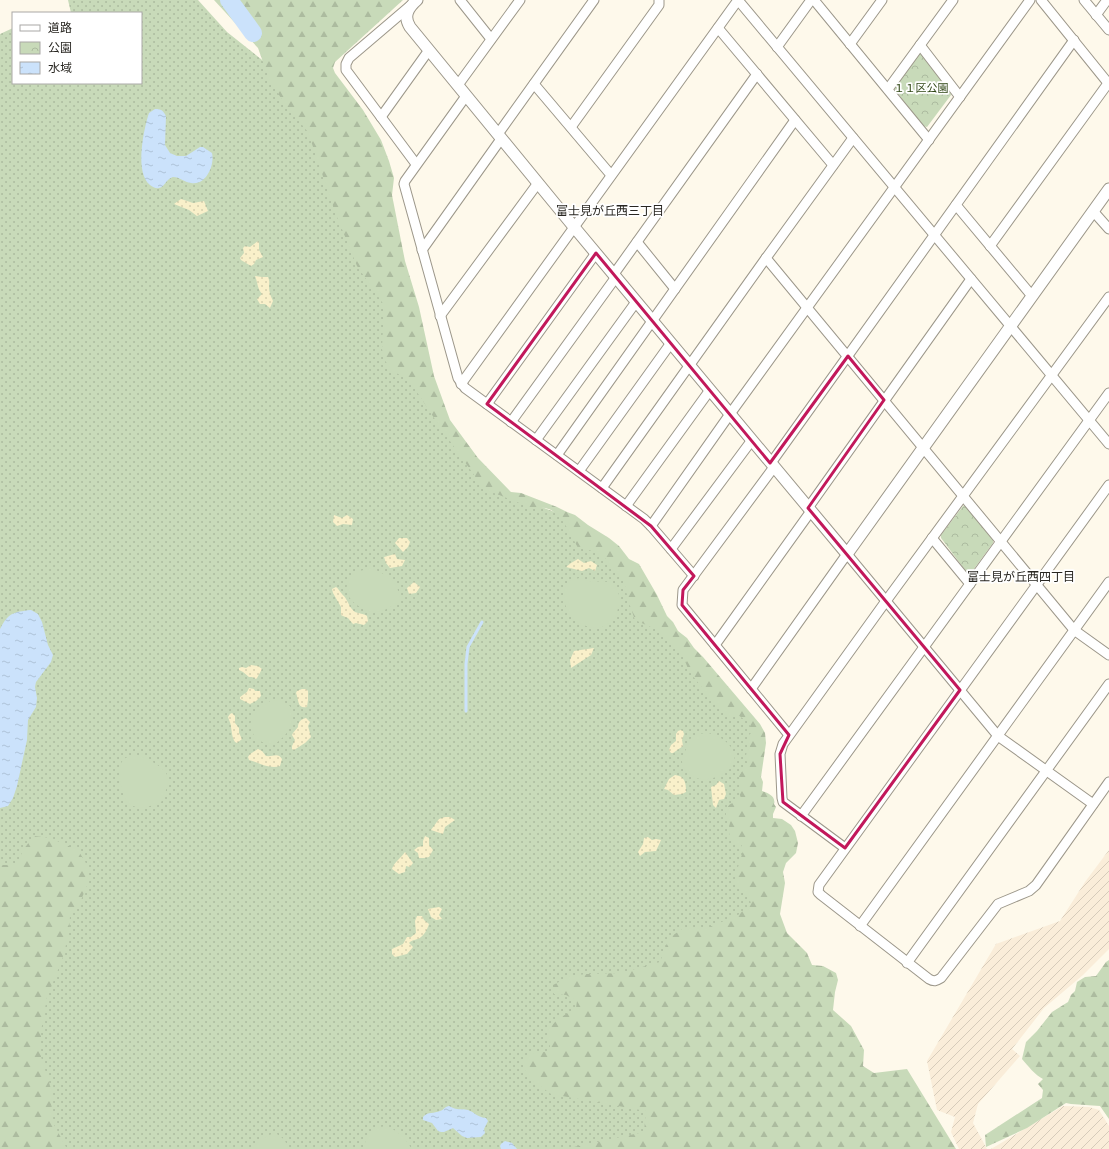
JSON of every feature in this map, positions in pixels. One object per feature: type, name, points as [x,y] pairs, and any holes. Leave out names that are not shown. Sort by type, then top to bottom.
[{"type":"street","points":[[460,0],[491,39]]},
{"type":"street","points":[[458,85],[520,0]]},
{"type":"street","points":[[422,250],[500,137],[534,84],[594,0]]},
{"type":"street","points":[[570,127],[660,5],[659,0]]},
{"type":"street","points":[[461,384],[738,0],[1109,444]]},
{"type":"street","points":[[777,47],[811,0]]},
{"type":"street","points":[[814,0],[929,140]]},
{"type":"street","points":[[850,44],[882,0]]},
{"type":"street","points":[[888,89],[953,0]]},
{"type":"street","points":[[651,526],[730,414],[1030,0]]},
{"type":"street","points":[[990,246],[1109,82],[1040,0]]},
{"type":"street","points":[[1084,0],[1109,30]]},
{"type":"street","points":[[1096,15],[1107,0]]},
{"type":"street","points":[[414,3],[407,12],[406,18],[408,24],[428,50],[998,736],[1094,804]]},
{"type":"street","points":[[414,3],[349,58],[346,64],[346,70],[416,164]]},
{"type":"street","points":[[718,28],[833,165]]},
{"type":"street","points":[[789,735],[682,605],[683,590],[1074,40]]},
{"type":"street","points":[[920,46],[960,97]]},
{"type":"street","points":[[381,117],[428,50]]},
{"type":"street","points":[[511,422],[757,74]]},
{"type":"street","points":[[534,84],[611,175]]},
{"type":"street","points":[[466,96],[416,164],[404,184],[458,378],[465,388],[602,488],[651,526],[694,576]]},
{"type":"street","points":[[557,455],[795,120]]},
{"type":"street","points":[[602,488],[853,138]]},
{"type":"street","points":[[440,316],[538,183]]},
{"type":"street","points":[[751,689],[1109,189]]},
{"type":"street","points":[[956,205],[1032,296]]},
{"type":"street","points":[[1093,211],[1109,230]]},
{"type":"street","points":[[637,242],[675,289]]},
{"type":"street","points":[[487,404],[596,253]]},
{"type":"street","points":[[766,258],[1074,630],[1109,655]]},
{"type":"street","points":[[715,645],[884,400],[971,279]]},
{"type":"street","points":[[845,848],[783,802],[780,754],[783,744],[1109,297]]},
{"type":"street","points":[[536,440],[636,302]]},
{"type":"street","points":[[579,471],[671,343]]},
{"type":"street","points":[[626,506],[710,390]]},
{"type":"street","points":[[802,816],[1109,393]]},
{"type":"street","points":[[671,549],[752,440]]},
{"type":"street","points":[[1109,485],[845,848],[819,885],[818,892],[907,963],[932,981],[936,981],[941,978],[998,904],[1029,891],[1036,885],[1109,782]]},
{"type":"street","points":[[932,538],[970,584]]},
{"type":"street","points":[[860,926],[1109,582]]},
{"type":"street","points":[[907,963],[1109,684]]},
{"type":"highlighted area","points":[[596,253],[770,463],[848,356],[884,400],[808,508],[960,690],[845,848],[783,802],[780,754],[789,735],[682,605],[683,590],[694,576],[651,526],[487,404]]},
{"type":"shaded area","points":[[1109,850],[1109,949],[1083,975],[1044,1008],[1012,1049],[1020,1056],[978,1104],[973,1123],[987,1149],[959,1149],[951,1132],[955,1117],[937,1110],[927,1061],[996,944],[1060,921],[1085,882]]},
{"type":"shaded area","points":[[1063,1106],[1089,1107],[1099,1110],[1109,1126],[1109,1149],[991,1149]]},
{"type":"green space","points":[[68,0],[198,0],[227,32],[266,63],[317,143],[399,325],[429,402],[480,468],[510,495],[560,514],[606,545],[754,728],[752,769],[779,842],[668,1095],[656,1149],[49,1149],[0,901],[0,34],[12,28],[12,84],[142,84],[142,12],[71,12]]},
{"type":"green space","points":[[214,0],[403,0],[335,62],[333,68],[335,73],[363,110],[381,140],[389,161],[394,178],[392,195],[405,261],[419,307],[434,376],[450,420],[478,458],[511,492],[521,493],[575,515],[609,538],[619,546],[629,559],[639,564],[667,616],[673,622],[678,631],[687,638],[760,724],[765,733],[766,743],[761,777],[763,782],[762,791],[769,794],[774,799],[774,804],[776,807],[773,818],[782,819],[791,825],[795,831],[798,843],[796,853],[786,863],[783,872],[785,883],[780,914],[787,933],[807,953],[812,965],[823,966],[836,973],[838,980],[833,1010],[851,1026],[864,1050],[863,1066],[874,1073],[907,1069],[956,1149],[573,1149],[574,1147],[644,1132],[646,1111],[551,1094],[528,1077],[521,1061],[535,1052],[551,1052],[547,1030],[558,1019],[576,1008],[577,1001],[566,995],[554,994],[553,985],[571,976],[621,973],[660,962],[669,938],[682,929],[705,929],[738,915],[751,904],[744,888],[738,886],[735,877],[743,851],[741,847],[742,845],[730,840],[730,821],[726,816],[726,810],[729,805],[741,798],[738,790],[741,785],[739,776],[747,763],[747,750],[750,747],[747,742],[747,737],[753,731],[748,722],[738,715],[727,717],[718,708],[689,671],[683,656],[671,645],[662,632],[635,620],[628,600],[624,581],[604,557],[595,552],[577,546],[566,526],[551,510],[539,507],[532,508],[484,489],[415,389],[402,376],[392,371],[384,359],[382,349],[384,305],[357,266],[335,212],[308,132],[286,106],[269,79],[258,48]]},
{"type":"green space","name":"１１区公園","points":[[918,54],[921,54],[950,91],[951,95],[927,127],[923,126],[895,90],[895,86]]},
{"type":"green space","points":[[966,505],[993,540],[993,543],[971,573],[968,574],[941,538],[941,535],[963,506]]},
{"type":"green space","points":[[370,568],[387,576],[398,589],[399,602],[379,612],[369,611],[354,603],[350,599],[347,590],[349,577]]},
{"type":"green space","points":[[580,578],[589,581],[611,582],[619,594],[619,605],[616,617],[603,627],[594,628],[582,625],[575,621],[569,613],[565,602],[564,591],[570,581]]},
{"type":"green space","points":[[281,700],[290,706],[292,718],[290,728],[275,744],[264,743],[255,738],[250,726],[252,716],[270,701]]},
{"type":"green space","points":[[708,733],[717,736],[730,745],[735,758],[728,771],[719,776],[701,779],[691,776],[686,771],[682,765],[682,759],[692,737],[698,734]]},
{"type":"green space","points":[[137,755],[158,766],[167,775],[168,781],[164,798],[159,804],[136,807],[126,801],[120,783],[121,764],[126,758]]},
{"type":"green space","points":[[34,836],[50,838],[78,850],[87,865],[89,881],[81,900],[70,916],[69,933],[62,960],[47,997],[41,1031],[41,1057],[51,1089],[52,1121],[67,1149],[0,1149],[0,865],[17,865],[23,850]]},
{"type":"green space","points":[[1109,960],[1109,1119],[1100,1106],[1066,1103],[1027,1128],[986,1147],[985,1135],[1042,1098],[1043,1090],[1038,1084],[1043,1079],[1034,1073],[1022,1059],[1026,1042],[1052,1012],[1068,1002],[1071,995],[1075,991],[1077,982],[1085,977],[1096,976]]},
{"type":"green space","points":[[387,1126],[402,1136],[410,1145],[411,1149],[365,1149],[366,1139],[370,1132],[377,1128]]},
{"type":"green space","points":[[275,1133],[284,1140],[288,1149],[252,1149],[262,1139]]},
{"type":"sand","points":[[181,199],[193,203],[204,201],[208,211],[197,216],[189,210],[174,204]]},
{"type":"sand","points":[[258,241],[259,250],[263,257],[256,260],[251,266],[240,258],[244,253],[243,248],[245,246],[250,247]]},
{"type":"sand","points":[[255,276],[268,277],[269,291],[273,301],[270,308],[265,304],[260,304],[257,299],[262,294],[258,288]]},
{"type":"sand","points":[[334,515],[342,518],[347,515],[353,519],[352,525],[343,524],[337,526],[333,522]]},
{"type":"sand","points":[[399,538],[407,538],[410,542],[408,547],[403,552],[395,543]]},
{"type":"sand","points":[[395,554],[397,559],[405,560],[402,566],[390,568],[384,557]]},
{"type":"sand","points":[[578,559],[584,563],[591,561],[597,565],[595,571],[589,568],[582,571],[566,567]]},
{"type":"sand","points":[[414,582],[420,587],[416,593],[409,594],[407,588]]},
{"type":"sand","points":[[336,587],[356,613],[367,616],[368,621],[364,625],[356,623],[353,624],[348,618],[341,615],[341,607],[332,589]]},
{"type":"sand","points":[[594,648],[591,655],[571,668],[570,660],[574,651]]},
{"type":"sand","points":[[251,665],[258,666],[262,669],[256,679],[249,677],[239,670],[239,668],[246,668]]},
{"type":"sand","points":[[249,688],[254,689],[255,691],[260,691],[261,696],[250,704],[240,699],[240,697],[247,692]]},
{"type":"sand","points":[[302,689],[306,689],[308,691],[307,707],[301,707],[298,701],[296,693]]},
{"type":"sand","points":[[232,713],[235,716],[235,723],[239,728],[239,733],[242,739],[237,743],[233,738],[228,717]]},
{"type":"sand","points":[[306,718],[310,722],[308,726],[311,737],[294,750],[292,749],[292,746],[295,740],[292,735],[298,727],[300,721]]},
{"type":"sand","points":[[681,730],[684,734],[682,740],[683,746],[671,753],[669,750],[671,745],[676,741],[676,734],[678,731]]},
{"type":"sand","points":[[258,749],[266,756],[279,756],[282,759],[280,766],[272,767],[249,760],[248,757],[250,754]]},
{"type":"sand","points":[[675,775],[683,778],[685,783],[686,792],[682,794],[674,795],[668,790],[664,789],[669,779]]},
{"type":"sand","points":[[719,781],[724,784],[726,794],[724,799],[719,800],[716,808],[713,805],[711,787],[716,785]]},
{"type":"sand","points":[[450,817],[455,820],[445,827],[443,834],[431,830],[439,819]]},
{"type":"sand","points":[[425,836],[429,838],[429,845],[433,850],[429,857],[419,858],[418,853],[414,850],[423,846]]},
{"type":"sand","points":[[648,837],[652,840],[661,840],[656,851],[645,852],[640,856],[638,852],[643,844],[644,838]]},
{"type":"sand","points":[[405,852],[413,863],[410,867],[406,866],[405,872],[399,874],[392,869],[394,864]]},
{"type":"sand","points":[[439,907],[442,909],[439,915],[442,919],[436,920],[431,917],[428,909]]},
{"type":"sand","points":[[417,916],[422,916],[429,924],[424,935],[409,943],[413,947],[407,954],[395,957],[392,954],[392,949],[403,944],[407,937],[411,937],[416,933],[415,921]]},
{"type":"water","points":[[155,109],[162,110],[166,116],[165,145],[170,153],[177,156],[186,156],[200,147],[203,147],[212,153],[213,158],[211,169],[201,181],[191,183],[173,177],[161,188],[157,188],[150,185],[145,179],[141,162],[142,142],[149,113]]},
{"type":"water","points":[[31,610],[38,614],[42,622],[48,645],[53,655],[51,662],[36,682],[36,707],[28,720],[27,740],[13,798],[8,806],[0,808],[0,629],[12,614]]},
{"type":"water","points":[[449,1106],[452,1108],[468,1110],[480,1117],[486,1118],[488,1121],[484,1129],[485,1133],[481,1137],[467,1138],[462,1136],[453,1128],[444,1132],[438,1131],[432,1123],[423,1120],[423,1117],[427,1114],[441,1111]]},
{"type":"water","points":[[505,1141],[512,1143],[517,1149],[501,1149],[501,1144]]},
{"type":"waterway","points":[[229,0],[253,33]]},
{"type":"waterway","points":[[466,711],[466,664],[468,647],[482,622]]},
{"type":"district","name":"富士見が丘西三丁目","points":[[610,211]]},
{"type":"district","name":"富士見が丘西四丁目","points":[[1021,577]]}]
